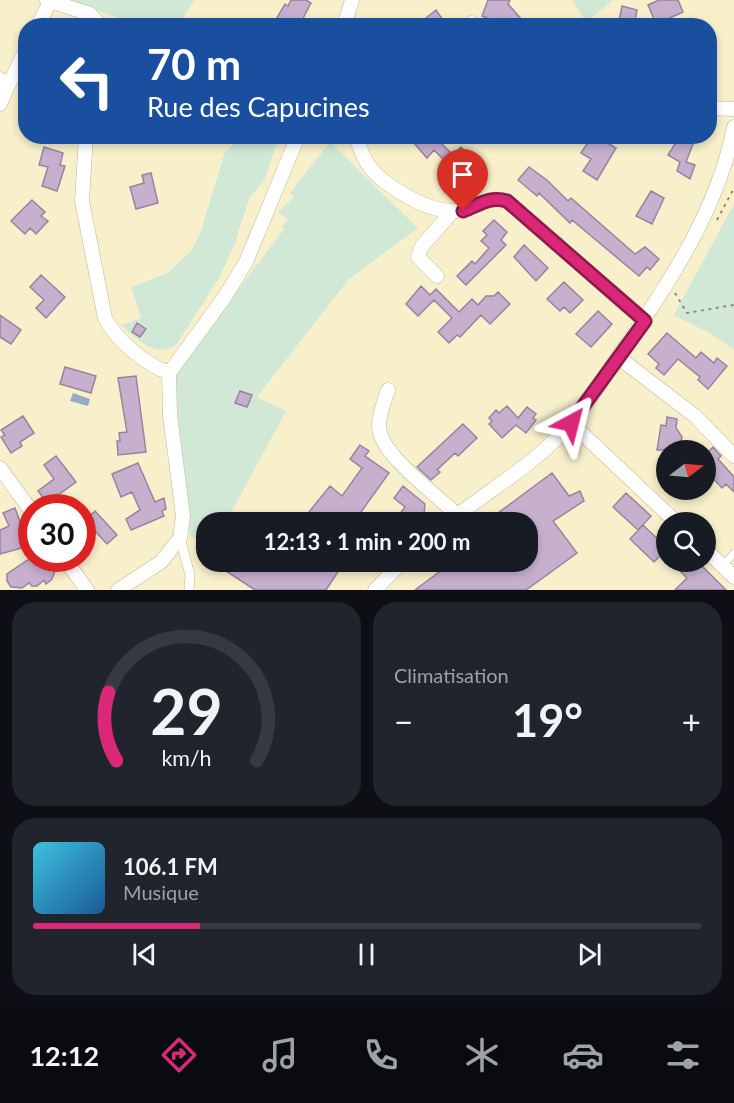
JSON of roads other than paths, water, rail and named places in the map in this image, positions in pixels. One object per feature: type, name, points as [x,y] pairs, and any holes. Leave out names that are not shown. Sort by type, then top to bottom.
[{"type":"street","points":[[346,18],[352,0]]},
{"type":"street","points":[[42,18],[49,1],[90,14],[94,18]]},
{"type":"street","points":[[0,104],[4,82],[18,62]]},
{"type":"street","points":[[717,109],[734,110]]},
{"type":"street","points":[[461,512],[530,462],[571,423],[645,321],[694,238],[720,172],[734,127]]},
{"type":"street","points":[[86,144],[82,201],[105,318],[110,328],[123,341],[169,373]]},
{"type":"street","points":[[189,590],[190,574],[180,538],[183,516],[170,415],[169,373],[224,298],[246,262],[295,144]]},
{"type":"street","points":[[359,144],[369,166],[400,195],[452,212],[478,206],[487,199],[497,198],[507,201],[645,321]]},
{"type":"street","points":[[437,276],[418,257],[422,246],[452,212]]},
{"type":"street","points":[[618,357],[695,416],[734,456]]},
{"type":"street","points":[[388,390],[380,413],[381,437],[447,512]]},
{"type":"street","points":[[571,423],[665,512]]},
{"type":"street","points":[[0,468],[19,494]]},
{"type":"street","points":[[118,590],[161,562],[180,538]]},
{"type":"street","points":[[716,560],[734,577]]},
{"type":"street","points":[[74,572],[87,590]]},
{"type":"street","points":[[375,590],[392,572]]},
{"type":"lane","points":[[722,566],[734,553]]},
{"type":"water","points":[[73,393],[90,399],[88,406],[70,401]]}]
